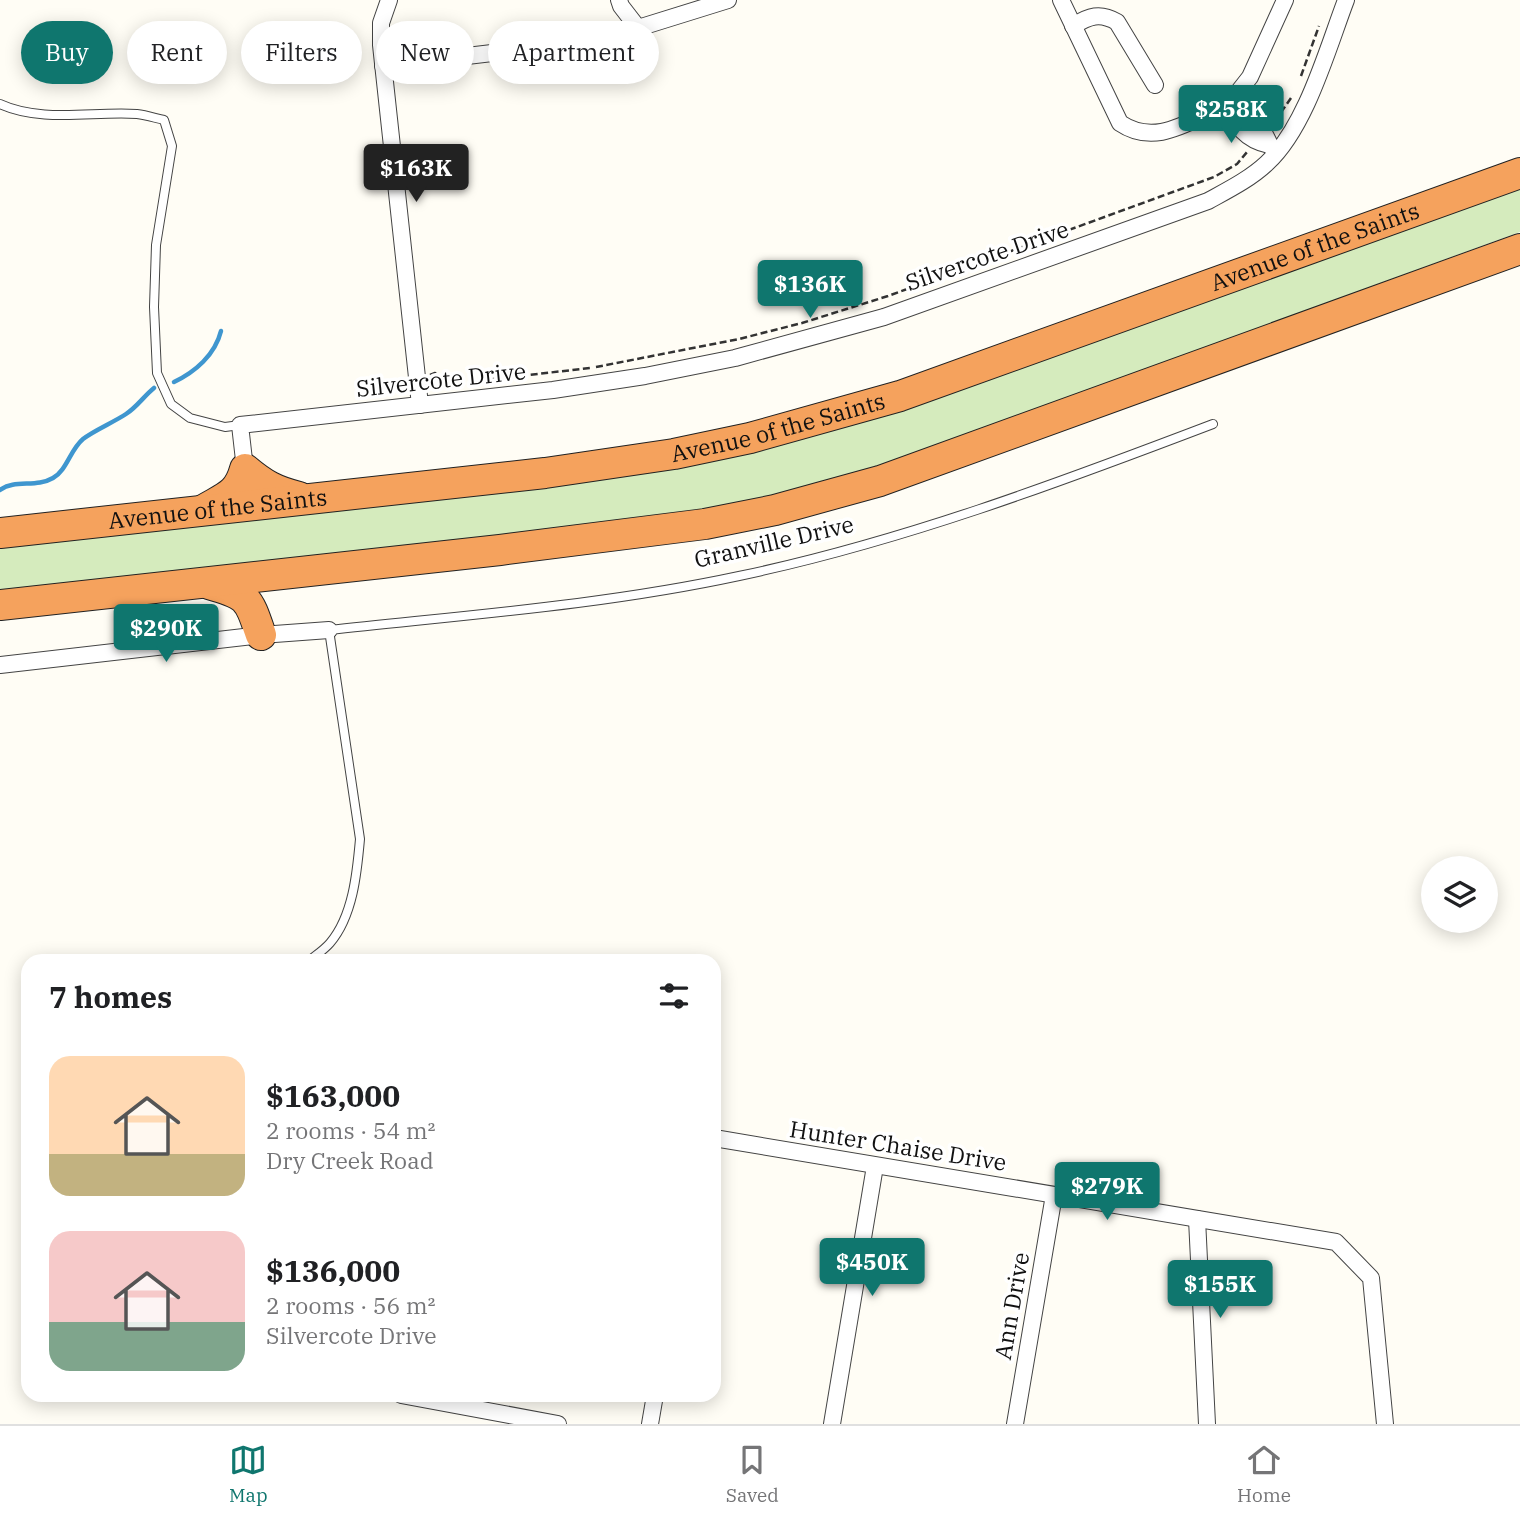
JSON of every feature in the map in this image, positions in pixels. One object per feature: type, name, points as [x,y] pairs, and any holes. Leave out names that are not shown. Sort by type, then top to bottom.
[{"type":"highway","name":"Avenue of the Saints","points":[[0,534],[597,466],[737,441],[825,419],[974,371],[1520,173]]},
{"type":"highway","points":[[0,605],[705,524],[805,503],[880,481],[1520,249]]},
{"type":"highway","points":[[200,512],[234,493],[241,484],[246,469],[262,484],[275,491],[309,500]]},
{"type":"highway","points":[[261,635],[267,608],[273,597],[309,571]]},
{"type":"highway","points":[[205,583],[243,595],[252,607],[261,635]]},
{"type":"street","points":[[382,21],[389,0]]},
{"type":"street","points":[[620,0],[621,6],[633,21]]},
{"type":"street","points":[[672,0],[677,16]]},
{"type":"street","points":[[659,22],[727,0]]},
{"type":"street","points":[[1061,0],[1120,123],[1133,131],[1148,134],[1165,132],[1228,105],[1250,77],[1285,0]]},
{"type":"street","name":"Silvercote Drive","points":[[240,425],[553,390],[645,376],[735,358],[808,340],[959,292],[1208,201],[1268,162],[1266,143],[1301,118],[1346,0]]},
{"type":"street","points":[[1073,26],[1096,15],[1107,16],[1116,22],[1155,85]]},
{"type":"street","points":[[385,84],[420,405]]},
{"type":"street","points":[[1228,105],[1243,110],[1266,143]]},
{"type":"street","points":[[240,425],[246,469]]},
{"type":"street","name":"Granville Drive","points":[[0,665],[261,635],[329,630]]},
{"type":"street","name":"Hunter Chaise Drive","points":[[721,1139],[1336,1242],[1371,1278],[1385,1424]]},
{"type":"street","points":[[832,1424],[875,1167]]},
{"type":"street","name":"Ann Drive","points":[[1015,1424],[1054,1195]]},
{"type":"street","points":[[1197,1219],[1207,1424]]},
{"type":"street","points":[[472,1402],[558,1424]]},
{"type":"street","points":[[650,1424],[654,1402]]},
{"type":"lane","points":[[0,104],[15,111],[139,114],[164,120],[172,146],[156,245],[153,307],[157,373],[171,404],[190,418],[225,427],[240,425]]},
{"type":"lane","name":"Granville Drive","points":[[329,630],[655,592],[825,557],[954,517],[1213,424]]},
{"type":"lane","points":[[317,954],[330,943],[345,917],[358,870],[360,839],[329,630]]},
{"type":"path","points":[[1300,77],[1319,26]]},
{"type":"path","points":[[417,380],[435,373],[443,381],[458,383],[591,368],[713,345],[802,323],[888,296],[1214,177],[1266,143],[1295,90]]},
{"type":"green space","points":[[1520,183],[1520,232],[951,440],[791,491],[727,505],[620,521],[0,595],[0,543],[673,464]]},
{"type":"waterway","points":[[174,382],[203,362],[214,348],[221,331]]},
{"type":"waterway","points":[[0,490],[12,485],[40,483],[53,478],[62,470],[83,439],[130,411],[154,388]]}]
